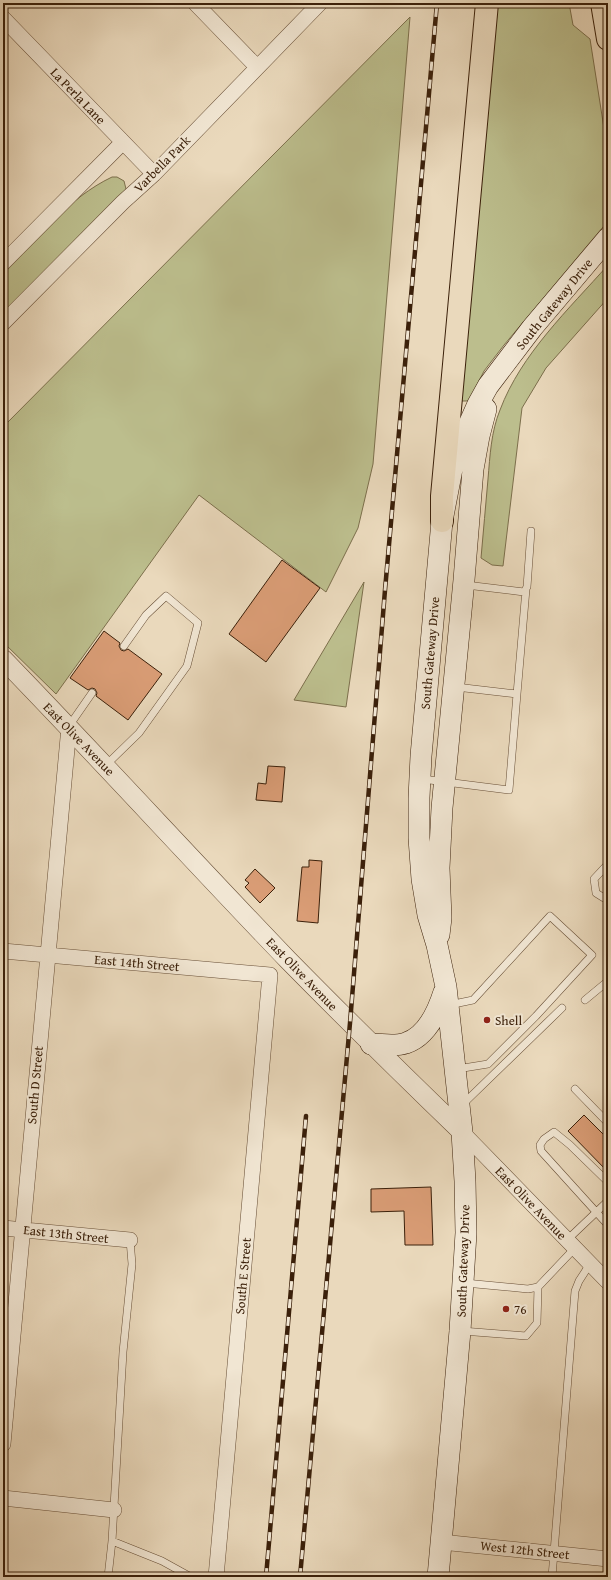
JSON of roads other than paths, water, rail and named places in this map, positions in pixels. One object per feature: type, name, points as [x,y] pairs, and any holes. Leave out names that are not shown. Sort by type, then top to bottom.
[{"type":"highway","points":[[442,521],[442,489],[487,3]]},
{"type":"highway","points":[[602,3],[608,39]]},
{"type":"main road","name":"South Gateway Drive","points":[[438,1577],[464,1283],[466,1233],[462,1132],[455,1070],[446,996],[437,945],[428,915],[422,879],[418,838],[420,779],[442,521],[452,469],[458,449],[478,404],[488,386],[532,328],[608,238]]},
{"type":"main road","name":"South Gateway Drive","points":[[437,945],[441,918],[439,868],[440,831],[464,585],[470,498],[476,451],[486,408],[500,371]]},
{"type":"main road","points":[[436,582],[464,585]]},
{"type":"main road","points":[[371,1044],[396,1045],[406,1043],[414,1039],[435,1017],[446,996]]},
{"type":"street","points":[[195,3],[257,67]]},
{"type":"street","name":"Varbella Park","points":[[3,323],[123,202],[154,174],[320,3]]},
{"type":"street","name":"La Perla Lane","points":[[3,18],[154,174]]},
{"type":"street","points":[[3,263],[123,142]]},
{"type":"street","name":"East Olive Avenue","points":[[3,660],[288,959],[371,1044],[462,1132],[608,1282]]},
{"type":"street","name":"South D Street","points":[[3,1444],[68,727]]},
{"type":"street","name":"East 14th Street","points":[[3,951],[270,975]]},
{"type":"street","points":[[270,975],[288,959]]},
{"type":"street","name":"South E Street","points":[[216,1577],[270,975]]},
{"type":"street","name":"East 13th Street","points":[[3,1228],[130,1240]]},
{"type":"street","points":[[3,1498],[114,1510]]},
{"type":"street","name":"West 12th Street","points":[[441,1542],[608,1559]]},
{"type":"lane","points":[[420,779],[509,790],[531,531]]},
{"type":"lane","points":[[464,585],[524,592],[526,589]]},
{"type":"lane","points":[[105,766],[139,733],[187,666],[198,623],[166,596],[146,615],[124,646]]},
{"type":"lane","points":[[453,687],[517,694]]},
{"type":"lane","points":[[68,727],[92,693]]},
{"type":"lane","points":[[608,864],[594,879],[596,893],[604,898],[608,896]]},
{"type":"lane","points":[[446,996],[472,1000],[550,916],[592,955],[536,1016],[488,1064],[455,1070]]},
{"type":"lane","points":[[585,1000],[608,981]]},
{"type":"lane","points":[[459,1108],[562,1008]]},
{"type":"lane","points":[[575,1089],[608,1123]]},
{"type":"lane","points":[[608,1182],[570,1144],[554,1132],[544,1139],[540,1145],[541,1151],[608,1226]]},
{"type":"lane","points":[[460,1331],[526,1336],[537,1323],[538,1287],[596,1212],[608,1201]]},
{"type":"lane","points":[[108,1577],[112,1541],[123,1352],[132,1264],[130,1240]]},
{"type":"lane","points":[[552,1577],[575,1291],[578,1281],[590,1264]]},
{"type":"lane","points":[[464,1283],[528,1289],[538,1287]]},
{"type":"lane","points":[[112,1541],[162,1561],[192,1577]]},
{"type":"railway","points":[[300,1577],[350,1023],[385,590],[437,3]]},
{"type":"railway","points":[[266,1577],[306,1116]]},
{"type":"place","name":"Shell","points":[[487,1020]]},
{"type":"place","name":"76","points":[[506,1309]]}]
